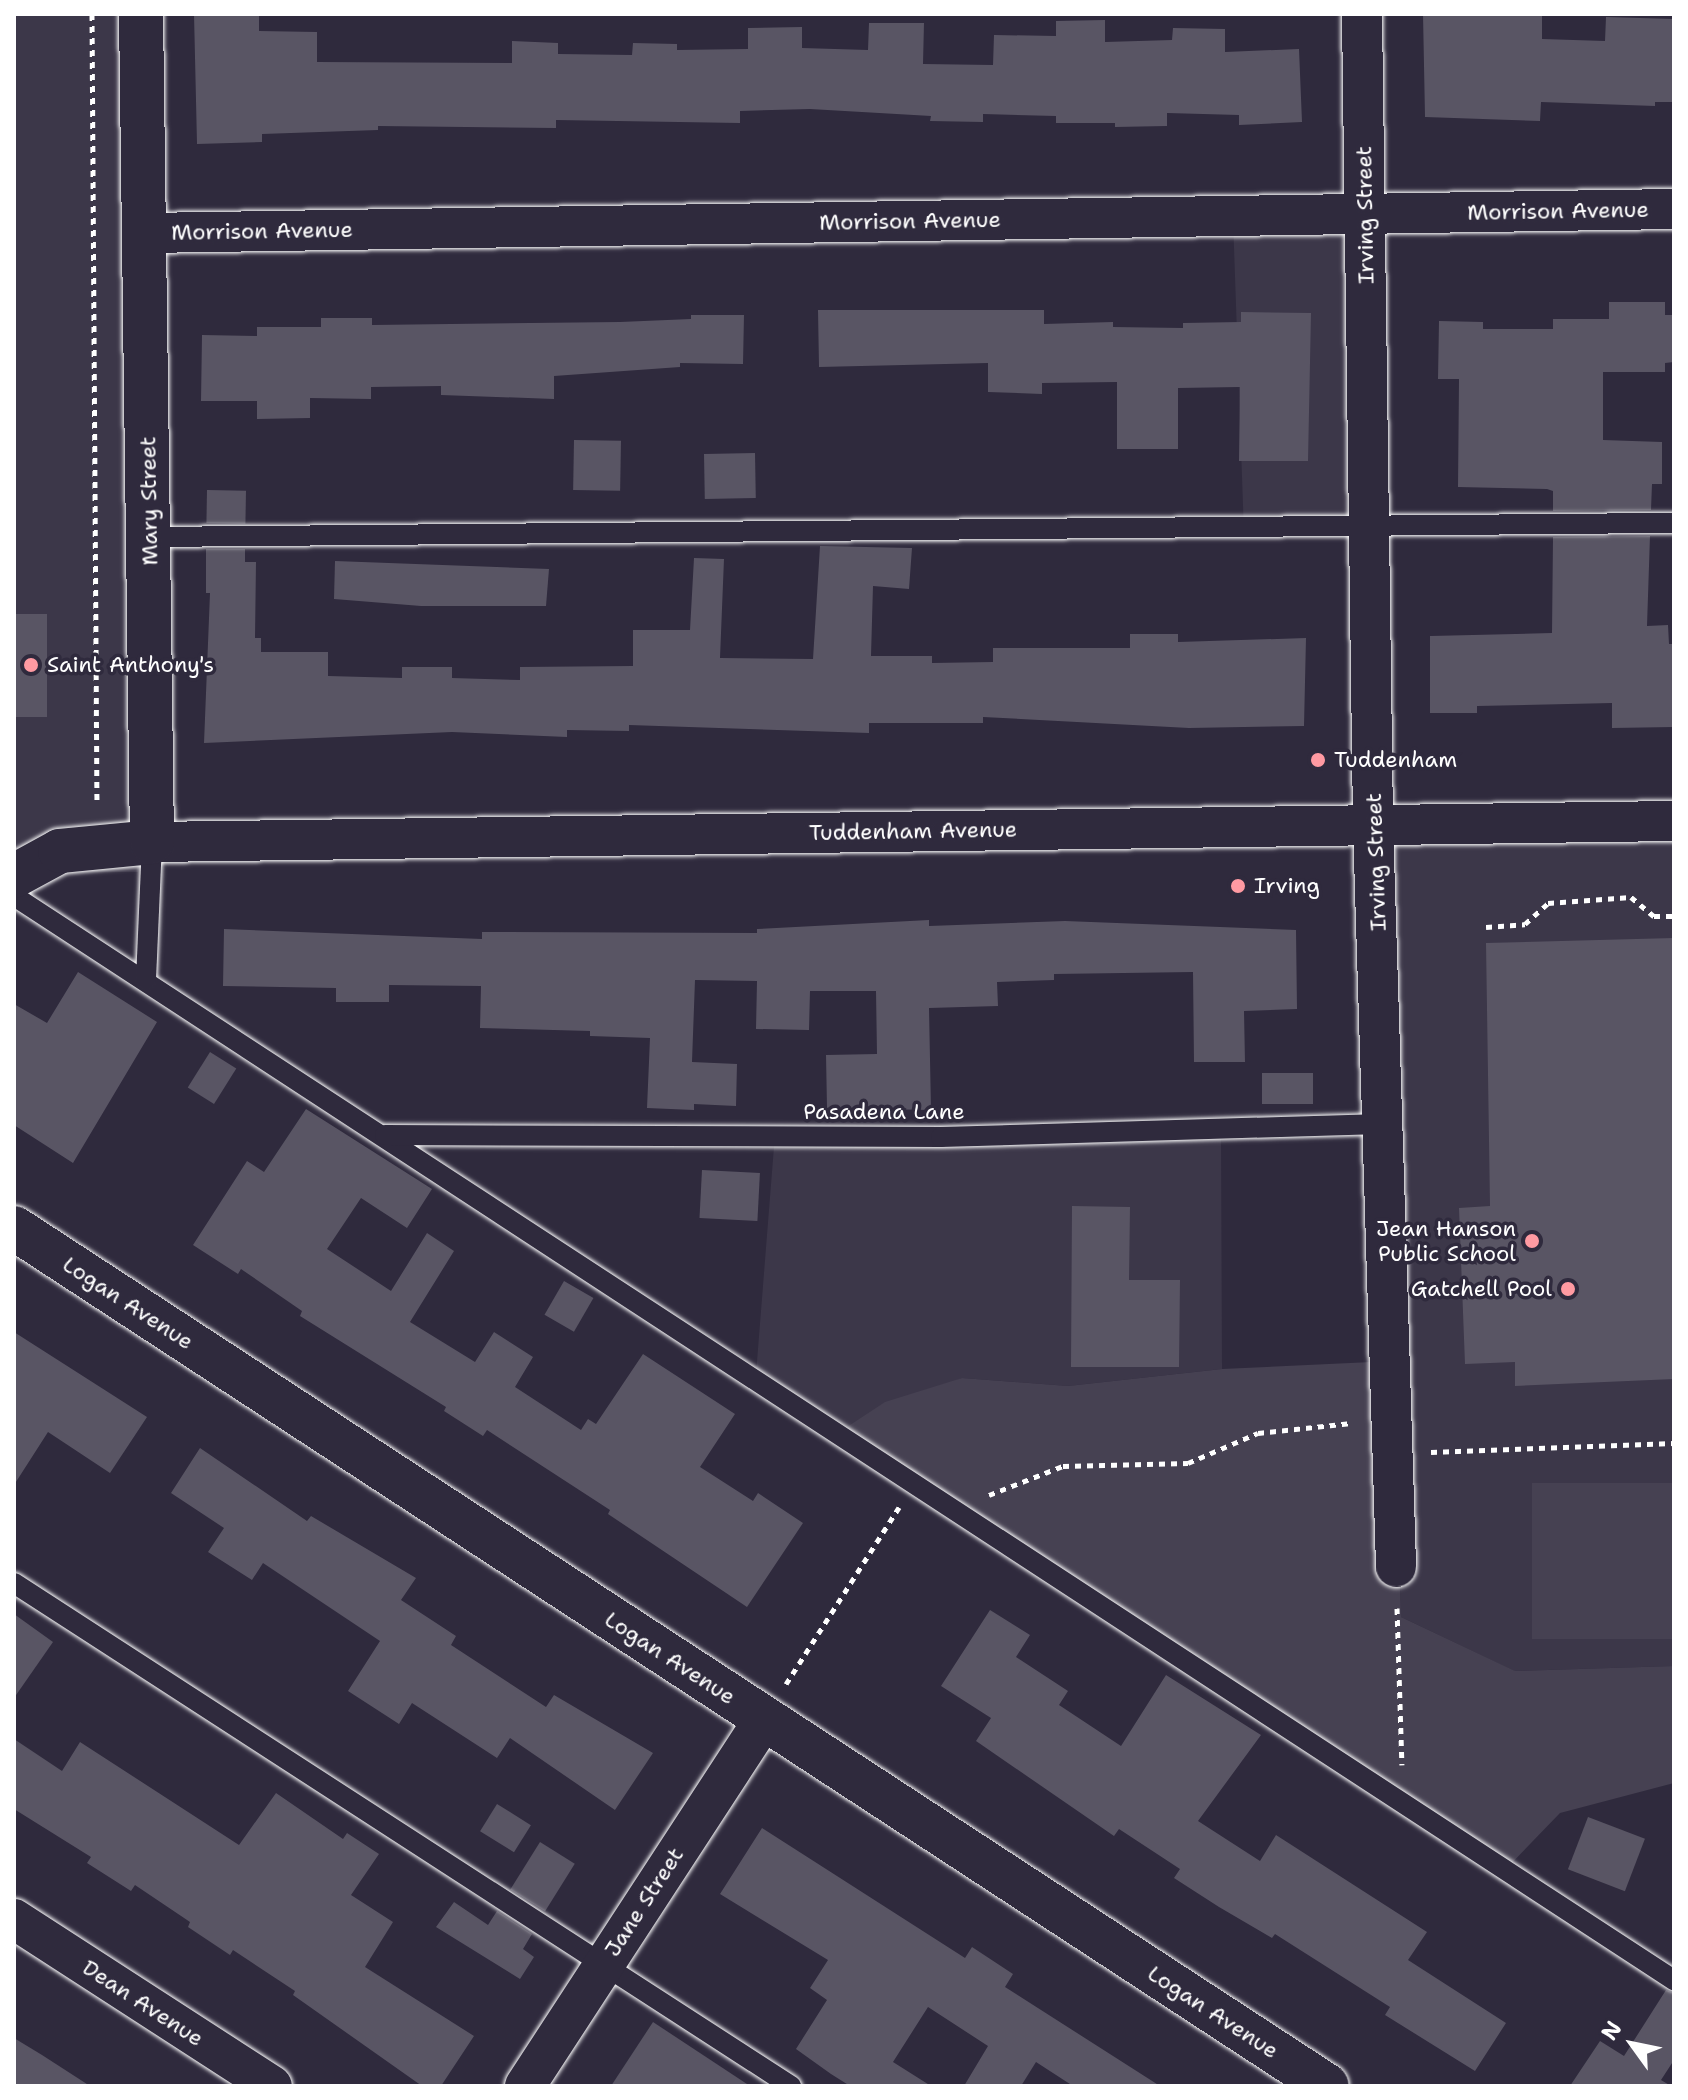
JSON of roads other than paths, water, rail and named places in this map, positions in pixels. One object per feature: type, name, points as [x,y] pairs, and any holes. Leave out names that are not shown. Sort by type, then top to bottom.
[{"type":"street","name":"Mary Street","points":[[141,14],[152,842]]},
{"type":"street","name":"Irving Street","points":[[1362,14],[1372,523],[1373,825],[1396,1567]]},
{"type":"street","name":"Morrison Avenue","points":[[146,233],[1674,209]]},
{"type":"street","name":"Tuddenham Avenue","points":[[152,842],[1674,821]]},
{"type":"street","points":[[14,876],[60,851],[152,842]]},
{"type":"street","name":"Logan Avenue","points":[[14,1228],[1327,2086]]},
{"type":"street","name":"Jane Street","points":[[525,2086],[764,1719]]},
{"type":"street","name":"Dean Avenue","points":[[14,1919],[272,2086]]},
{"type":"lane","points":[[149,537],[1372,523],[1674,523]]},
{"type":"lane","points":[[146,980],[152,842]]},
{"type":"lane","points":[[14,896],[385,1135],[1674,1980]]},
{"type":"lane","name":"Pasadena Lane","points":[[385,1135],[941,1137],[1382,1124]]},
{"type":"lane","points":[[14,1583],[791,2086]]},
{"type":"place","name":"Saint Anthony's","points":[[31,665]]},
{"type":"place","name":"Tuddenham","points":[[1318,760]]},
{"type":"place","name":"Irving","points":[[1238,886]]},
{"type":"place","name":"Jean Hanson Public School","points":[[1532,1241]]},
{"type":"place","name":"Gatchell Pool","points":[[1568,1289]]}]
